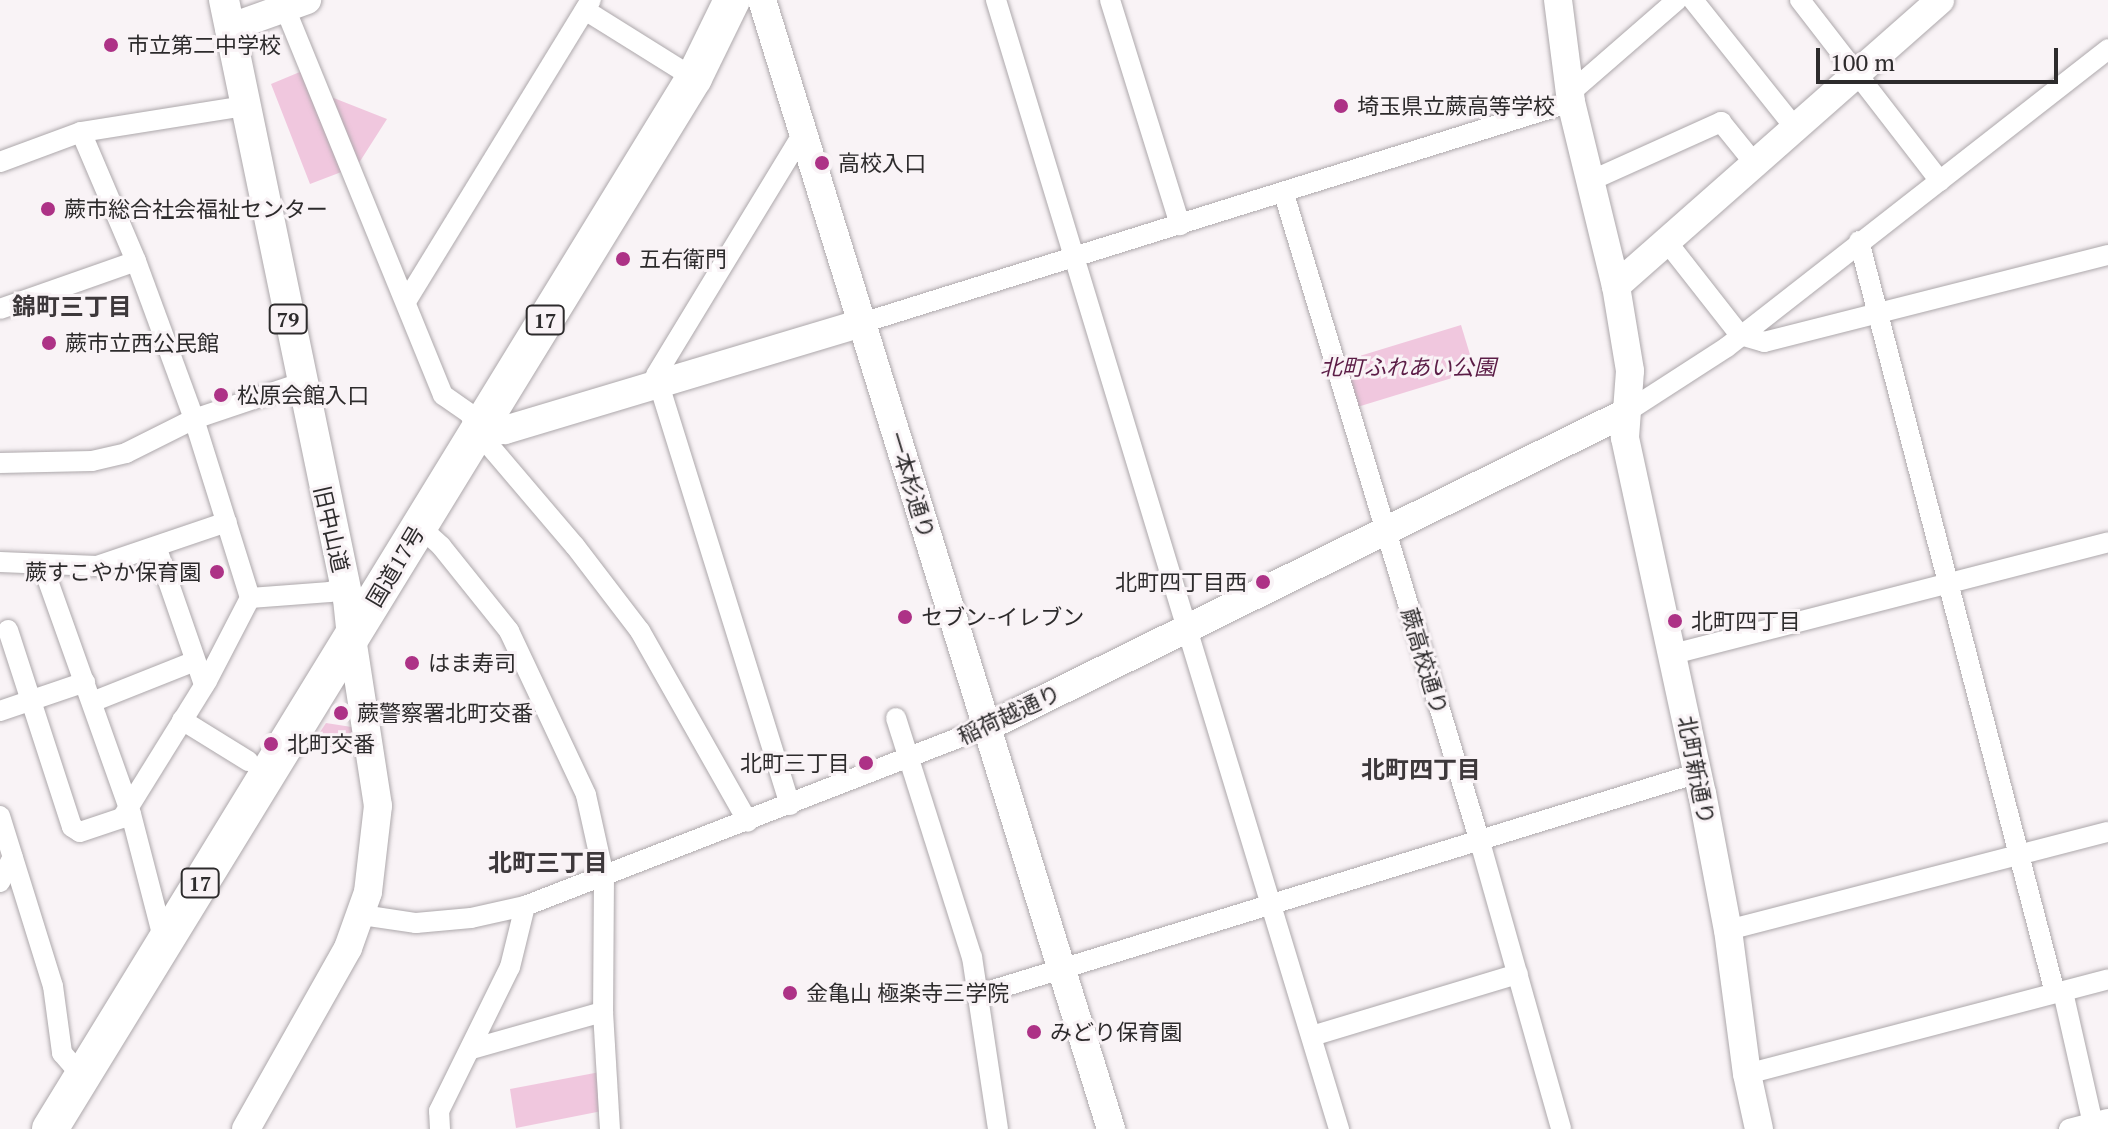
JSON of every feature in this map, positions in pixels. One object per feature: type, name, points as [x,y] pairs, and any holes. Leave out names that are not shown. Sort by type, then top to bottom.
[{"type":"highway","name":"国道17号","points":[[51,1129],[81,1075],[694,78],[732,0]]},
{"type":"main road","name":"旧中山道","points":[[226,14],[345,585],[352,638]]},
{"type":"street","name":"一本杉通り","points":[[762,0],[1111,1129]]},
{"type":"street","points":[[996,0],[1339,1129]]},
{"type":"street","points":[[1110,0],[1180,225]]},
{"type":"street","name":"北町新通り","points":[[1558,0],[1571,98],[1616,286],[1630,371],[1625,438],[1640,520],[1698,773],[1728,930],[1747,1074],[1759,1129]]},
{"type":"street","points":[[477,431],[505,430],[862,323],[1284,194],[1571,98],[1677,0]]},
{"type":"street","points":[[1693,0],[1795,128]]},
{"type":"street","points":[[1800,0],[1940,181]]},
{"type":"street","points":[[1616,286],[1940,0]]},
{"type":"street","points":[[226,14],[296,4],[443,395],[470,414],[477,431],[575,546],[640,631],[748,822]]},
{"type":"street","points":[[407,300],[588,5],[694,78]]},
{"type":"street","points":[[1625,413],[1740,335],[2108,49]]},
{"type":"street","points":[[0,162],[81,132],[245,106]]},
{"type":"street","points":[[1590,181],[1721,122],[1755,164]]},
{"type":"street","points":[[8,630],[72,827],[80,832],[122,818],[204,685],[250,598],[194,419],[136,261],[81,132]]},
{"type":"street","points":[[790,805],[656,375],[804,132]]},
{"type":"street","name":"蕨高校通り","points":[[1284,194],[1480,842],[1561,1129]]},
{"type":"street","points":[[1859,241],[2019,856],[2098,1124],[2069,1129]]},
{"type":"street","points":[[1667,242],[1740,335],[1768,342],[2108,255]]},
{"type":"street","points":[[0,309],[136,261]]},
{"type":"street","points":[[1,462],[103,458],[137,448],[194,419],[301,383]]},
{"type":"street","name":"稲荷越通り","points":[[362,915],[416,923],[471,918],[525,906],[910,758],[987,727],[1625,413]]},
{"type":"street","points":[[0,562],[97,566],[157,549],[227,522]]},
{"type":"street","points":[[419,526],[441,546],[509,631],[581,782],[596,830],[604,876],[603,1012],[610,1129]]},
{"type":"street","points":[[1673,654],[2108,542]]},
{"type":"street","points":[[157,549],[204,685]]},
{"type":"street","points":[[42,564],[128,807],[164,942]]},
{"type":"street","points":[[250,598],[330,592],[345,585]]},
{"type":"street","name":"旧中山道","points":[[246,1129],[348,948],[368,892],[378,806],[352,638]]},
{"type":"street","points":[[0,711],[31,701],[89,692],[195,661]]},
{"type":"street","points":[[896,718],[972,957],[998,1129]]},
{"type":"street","points":[[182,720],[248,761]]},
{"type":"street","points":[[980,994],[1698,773]]},
{"type":"street","points":[[0,816],[53,986],[62,1053],[81,1075]]},
{"type":"street","points":[[1728,930],[2108,832]]},
{"type":"street","points":[[0,882],[13,857]]},
{"type":"street","points":[[440,1129],[439,1111],[510,967],[525,906]]},
{"type":"street","points":[[1312,1036],[1518,974]]},
{"type":"street","points":[[1747,1074],[2108,979]]},
{"type":"street","points":[[472,1049],[603,1012]]},
{"type":"green space","points":[[307,69],[316,91],[387,119],[357,166],[310,184],[271,84]]},
{"type":"green space","name":"北町ふれあい公園","points":[[1461,325],[1475,371],[1354,408],[1340,362]]},
{"type":"green space","points":[[326,723],[358,728],[355,751],[312,744]]},
{"type":"green space","points":[[600,1072],[602,1111],[516,1128],[510,1089]]},
{"type":"place","name":"市立第二中学校","points":[[111,45]]},
{"type":"place","name":"埼玉県立蕨高等学校","points":[[1341,106]]},
{"type":"place","name":"高校入口","points":[[822,163]]},
{"type":"place","name":"蕨市総合社会福祉センター","points":[[48,209]]},
{"type":"place","name":"五右衛門","points":[[623,259]]},
{"type":"place","name":"蕨市立西公民館","points":[[49,343]]},
{"type":"place","name":"松原会館入口","points":[[221,395]]},
{"type":"place","name":"蕨すこやか保育園","points":[[217,572]]},
{"type":"place","name":"北町四丁目西","points":[[1263,582]]},
{"type":"place","name":"セブン-イレブン","points":[[905,617]]},
{"type":"place","name":"北町四丁目","points":[[1675,621]]},
{"type":"place","name":"はま寿司","points":[[412,663]]},
{"type":"place","name":"蕨警察署北町交番","points":[[341,713]]},
{"type":"place","name":"北町交番","points":[[271,744]]},
{"type":"place","name":"北町三丁目","points":[[866,763]]},
{"type":"place","name":"金亀山 極楽寺三学院","points":[[790,993]]},
{"type":"place","name":"みどり保育園","points":[[1034,1032]]},
{"type":"district","name":"錦町三丁目","points":[[72,307]]},
{"type":"district","name":"北町四丁目","points":[[1421,770]]},
{"type":"district","name":"北町三丁目","points":[[548,863]]}]
